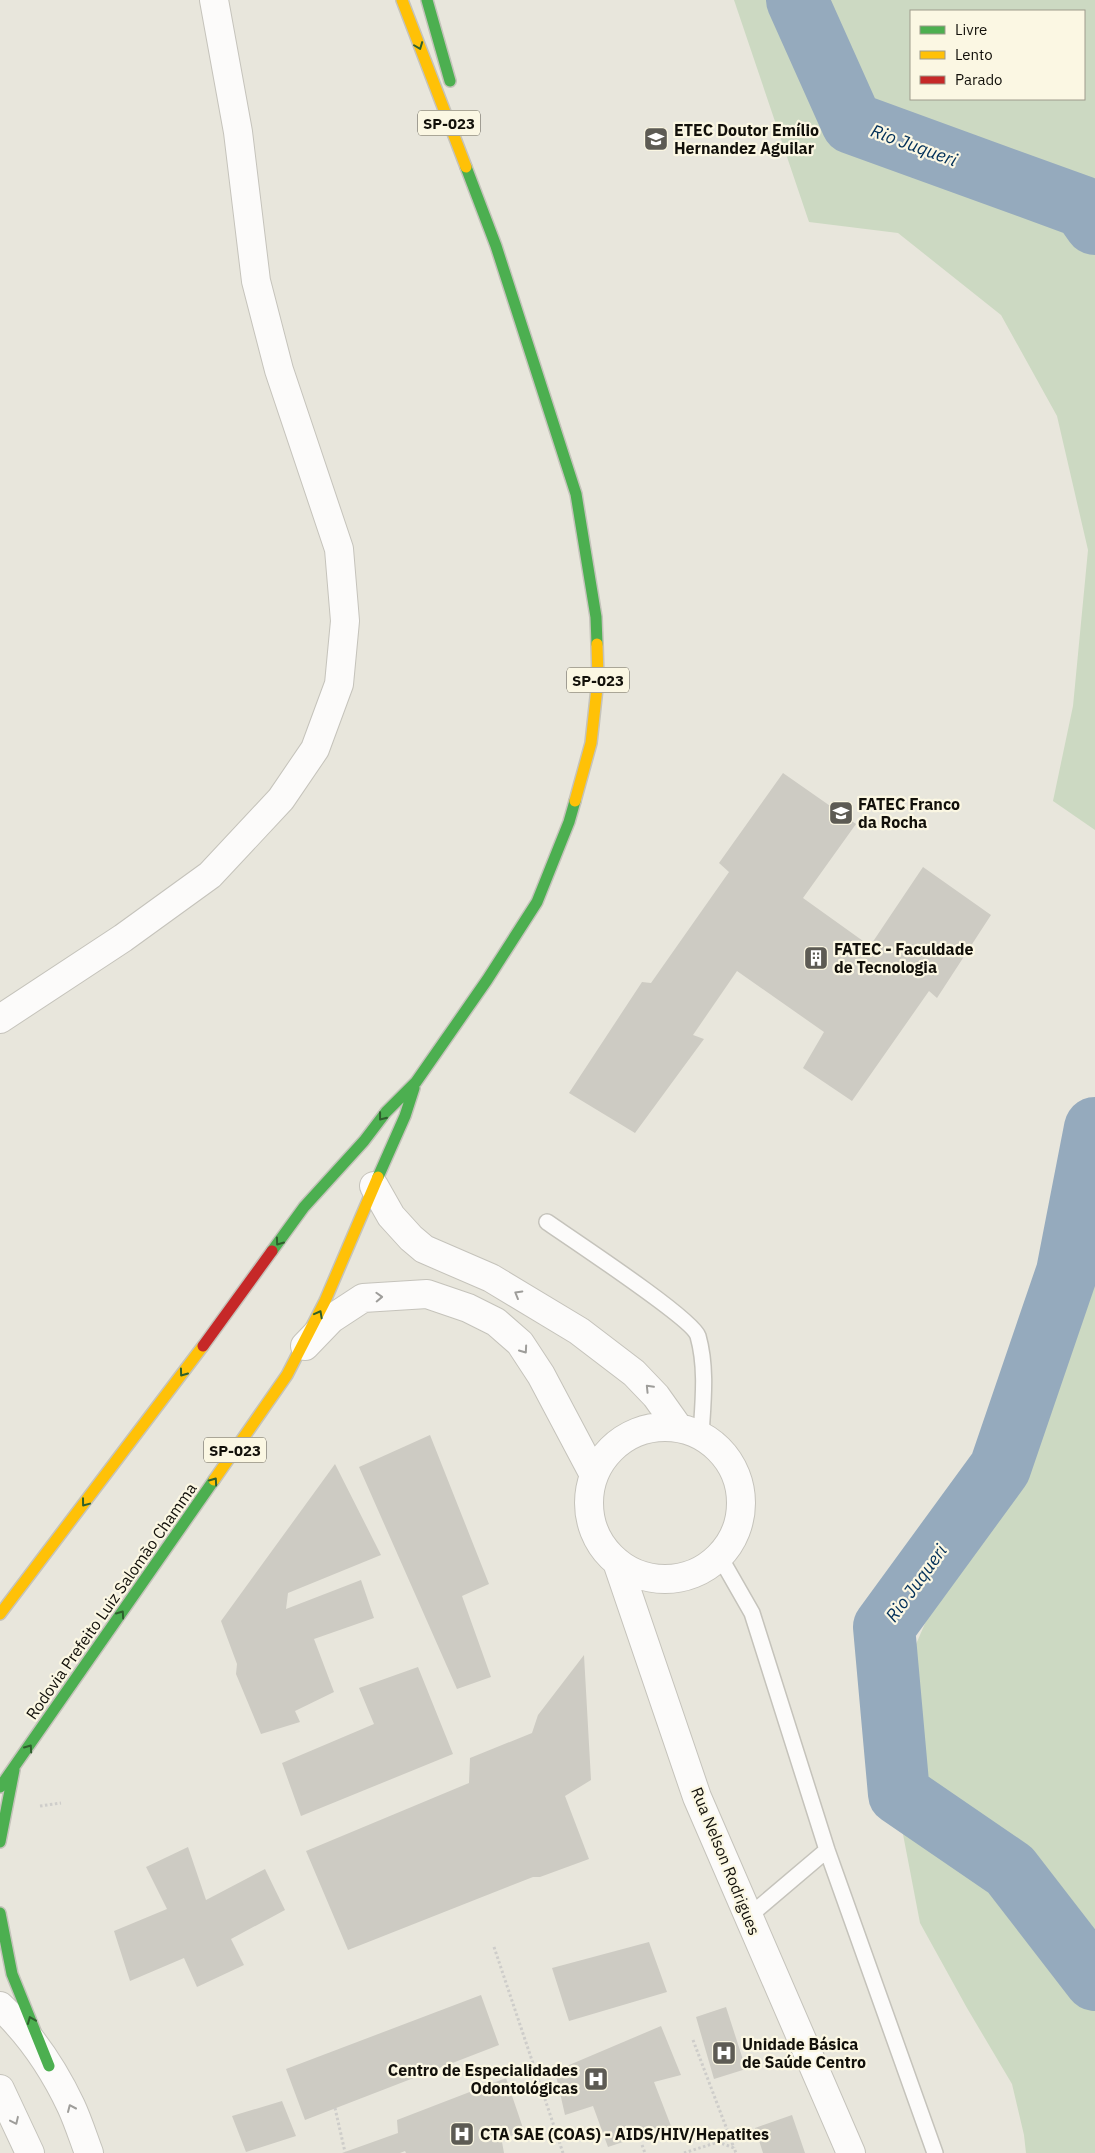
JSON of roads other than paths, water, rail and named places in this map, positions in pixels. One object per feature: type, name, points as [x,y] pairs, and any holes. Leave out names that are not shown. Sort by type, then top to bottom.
[{"type":"main road","name":"Rodovia Prefeito Luiz Salomão Chamma","points":[[0,1614],[150,1418],[304,1207],[364,1141],[386,1112],[416,1082],[487,980],[537,902],[569,822],[591,743],[598,679],[596,617],[576,494],[496,246],[402,0]]},
{"type":"main road","name":"SP-023","points":[[427,0],[454,94]]},
{"type":"main road","name":"Rodovia Prefeito Luiz Salomão Chamma","points":[[462,123],[496,246]]},
{"type":"main road","name":"Rodovia Prefeito Luiz Salomão Chamma","points":[[0,1787],[287,1375],[326,1301],[405,1116],[416,1082]]},
{"type":"main road","points":[[0,1842],[14,1768]]},
{"type":"main road","points":[[0,1913],[12,1974],[49,2066]]},
{"type":"street","points":[[0,1019],[123,938],[210,875],[282,799],[315,750],[339,684],[345,621],[339,549],[279,370],[256,281],[238,132],[214,0]]},
{"type":"street","points":[[374,1186],[391,1216],[424,1249],[491,1278],[579,1330],[634,1373],[689,1431],[720,1449],[733,1468],[740,1490],[741,1514],[734,1536],[720,1557],[699,1572],[675,1580],[649,1579],[625,1569],[606,1552],[592,1527],[589,1498],[594,1475],[608,1452],[629,1436],[652,1427],[689,1431]]},
{"type":"street","points":[[298,1353],[331,1319],[363,1298],[427,1294],[450,1301],[496,1322],[520,1343],[542,1374],[594,1475]]},
{"type":"street","name":"Rua Nelson Rodrigues","points":[[617,1562],[697,1797],[851,2153]]},
{"type":"street","points":[[0,2006],[49,2066],[72,2106],[89,2153]]},
{"type":"street","points":[[0,2089],[30,2153]]},
{"type":"lane","points":[[547,1222],[671,1309],[698,1334],[704,1378],[689,1431]]},
{"type":"lane","points":[[720,1557],[752,1614],[827,1850],[935,2153]]},
{"type":"lane","points":[[748,1917],[827,1850]]},
{"type":"waterway","name":"Rio Juqueri","points":[[797,0],[852,123],[1083,207],[1095,224]]},
{"type":"waterway","name":"Rio Juqueri","points":[[1095,1128],[1067,1272],[1000,1468],[884,1627],[899,1794],[1010,1870],[1095,1980]]},
{"type":"place","name":"ETEC Doutor Emílio Hernandez Aguilar","points":[[656,139]]},
{"type":"place","name":"FATEC Franco da Rocha","points":[[841,813]]},
{"type":"place","name":"FATEC - Faculdade de Tecnologia","points":[[816,958]]},
{"type":"place","name":"Unidade Básica de Saúde Centro","points":[[724,2053]]},
{"type":"place","name":"Centro de Especialidades Odontológicas","points":[[596,2079]]},
{"type":"place","name":"CTA SAE (COAS) - AIDS/HIV/Hepatites","points":[[462,2134]]}]
